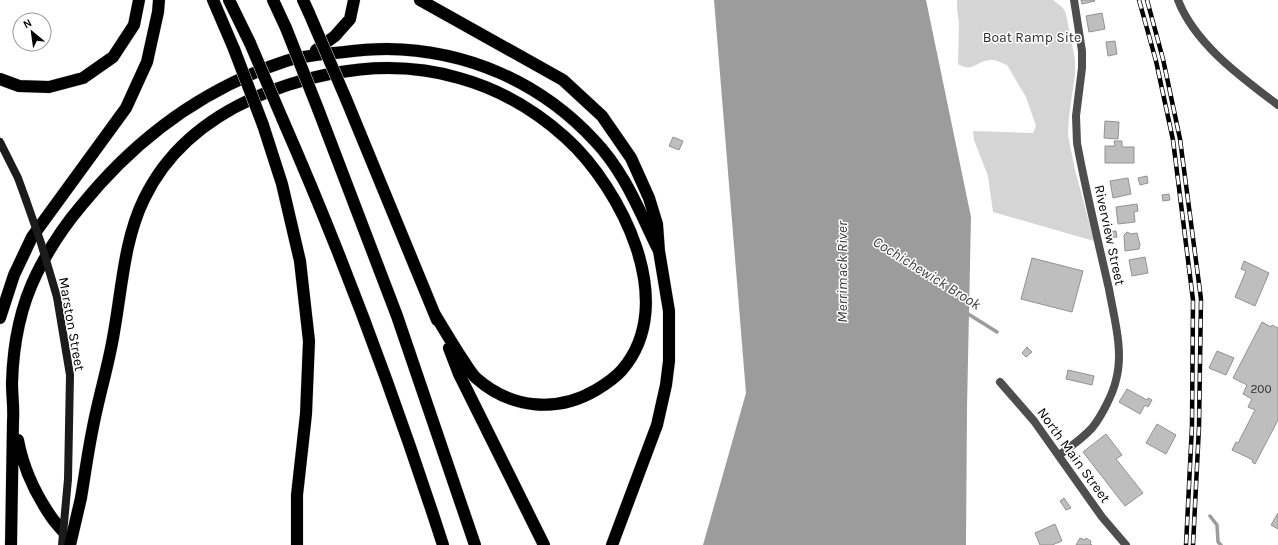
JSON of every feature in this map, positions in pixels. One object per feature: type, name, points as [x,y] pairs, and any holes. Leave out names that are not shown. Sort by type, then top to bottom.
[{"type":"highway","points":[[0,79],[19,86],[49,87],[83,78],[113,57],[134,25],[139,0]]},
{"type":"highway","points":[[0,318],[14,275],[32,237],[126,108],[147,62],[158,12],[159,0]]},
{"type":"highway","points":[[213,0],[234,48],[263,125],[282,184],[300,261],[309,341],[306,414],[297,495],[297,545]]},
{"type":"highway","points":[[229,0],[250,43],[313,188],[391,389],[443,545]]},
{"type":"highway","points":[[273,0],[286,28],[318,109],[397,316],[475,545]]},
{"type":"highway","points":[[303,0],[346,99],[459,374],[544,545]]},
{"type":"highway","points":[[308,55],[335,36],[350,19],[354,0]]},
{"type":"highway","points":[[420,0],[563,80],[602,116],[631,158],[649,198],[657,224],[659,251],[669,311],[669,361],[666,385],[657,425],[612,545]]},
{"type":"highway","points":[[75,545],[52,518],[36,489],[21,455],[14,411],[12,384],[16,337],[21,316],[36,274],[55,241],[93,191],[114,168],[164,125],[192,105],[224,87],[287,60],[308,55],[390,49],[421,52],[468,60],[510,77],[528,87],[561,109],[597,142],[626,181],[659,251]]},
{"type":"highway","points":[[70,545],[81,498],[93,427],[107,368],[129,244],[141,205],[157,176],[171,158],[190,138],[217,117],[239,105],[292,83],[322,75],[372,68],[410,68],[457,77],[477,83],[527,109],[545,121],[568,140],[604,181],[626,221],[639,256],[645,288],[646,303],[644,321],[640,339],[627,363],[620,372],[606,384],[575,401],[554,405],[532,405],[511,400],[492,390],[474,376],[434,313]]},
{"type":"highway","points":[[11,545],[14,411]]},
{"type":"main road","name":"Marston Street","points":[[0,142],[18,178],[41,243],[57,297],[70,375],[68,479],[62,545]]},
{"type":"street","name":"Riverview Street","points":[[1059,455],[1092,428],[1102,412],[1110,398],[1116,380],[1119,357],[1114,316],[1077,144],[1076,116],[1082,68],[1082,51],[1074,0]]},
{"type":"street","points":[[1178,0],[1196,33],[1241,76],[1278,105]]},
{"type":"street","name":"North Main Street","points":[[1000,382],[1034,421],[1102,517],[1126,545]]},
{"type":"green space","name":"Boat Ramp Site","points":[[957,0],[1053,0],[1063,8],[1066,14],[1075,60],[1075,75],[1069,116],[1068,135],[1075,170],[1094,241],[993,212],[988,176],[974,140],[973,131],[1033,133],[1036,126],[1026,97],[1007,65],[991,60],[984,61],[971,67],[958,64],[959,24]]},
{"type":"water","name":"Merrimack River","points":[[714,0],[926,0],[971,217],[966,545],[703,545],[746,393]]},
{"type":"building","points":[[1081,0],[1094,0],[1095,1],[1082,4]]},
{"type":"building","points":[[1102,13],[1105,29],[1089,32],[1086,16]]},
{"type":"building","points":[[1115,41],[1117,54],[1108,56],[1106,42]]},
{"type":"building","points":[[1105,121],[1119,122],[1118,139],[1104,138]]},
{"type":"building","points":[[673,137],[683,141],[679,150],[669,146]]},
{"type":"building","points":[[1114,141],[1122,141],[1122,147],[1134,147],[1134,163],[1105,163],[1105,146],[1115,146]]},
{"type":"building","points":[[1147,176],[1148,183],[1140,185],[1138,178]]},
{"type":"building","points":[[1128,178],[1131,194],[1113,198],[1110,181]]},
{"type":"building","points":[[1169,194],[1170,200],[1163,201],[1162,195]]},
{"type":"building","points":[[1137,204],[1138,211],[1134,212],[1135,222],[1118,224],[1116,207]]},
{"type":"building","points":[[1116,231],[1117,237],[1107,238],[1106,232]]},
{"type":"building","points":[[1127,232],[1131,234],[1137,233],[1140,245],[1139,249],[1125,251],[1124,235]]},
{"type":"building","points":[[1145,257],[1148,273],[1132,276],[1129,260]]},
{"type":"building","points":[[1032,258],[1083,271],[1072,312],[1021,299]]},
{"type":"building","points":[[1244,261],[1269,273],[1255,306],[1235,297],[1246,271],[1241,269]]},
{"type":"building","points":[[1262,322],[1271,327],[1272,325],[1278,328],[1278,420],[1255,464],[1252,462],[1253,460],[1232,450],[1236,442],[1238,443],[1255,410],[1248,407],[1252,399],[1243,394],[1247,385],[1233,378]]},
{"type":"building","points":[[1027,347],[1032,352],[1026,357],[1022,353]]},
{"type":"building","points":[[1217,351],[1234,358],[1226,375],[1209,368]]},
{"type":"building","points":[[1068,370],[1094,376],[1092,385],[1066,379]]},
{"type":"building","points":[[1127,389],[1147,400],[1148,398],[1152,400],[1148,407],[1145,405],[1140,414],[1119,402]]},
{"type":"building","points":[[1157,424],[1176,435],[1166,454],[1146,443]]},
{"type":"building","points":[[1106,434],[1122,455],[1116,459],[1143,493],[1125,506],[1083,452]]},
{"type":"building","points":[[1064,498],[1071,508],[1066,510],[1060,501]]},
{"type":"building","points":[[1278,513],[1278,529],[1271,525]]},
{"type":"building","points":[[1055,524],[1062,541],[1052,545],[1040,545],[1035,533]]},
{"type":"building","points":[[1080,538],[1085,540],[1086,538],[1091,541],[1090,544],[1092,545],[1076,545]]},
{"type":"waterway","name":"Cochichewick Brook","points":[[965,312],[997,332]]},
{"type":"waterway","name":"Cochichewick Brook","points":[[1210,516],[1217,525],[1218,542],[1221,545]]},
{"type":"railway","points":[[1139,0],[1156,61],[1173,140],[1193,300],[1192,426],[1186,545]]},
{"type":"railway","points":[[1147,0],[1163,59],[1180,139],[1201,299],[1199,427],[1193,545]]}]
